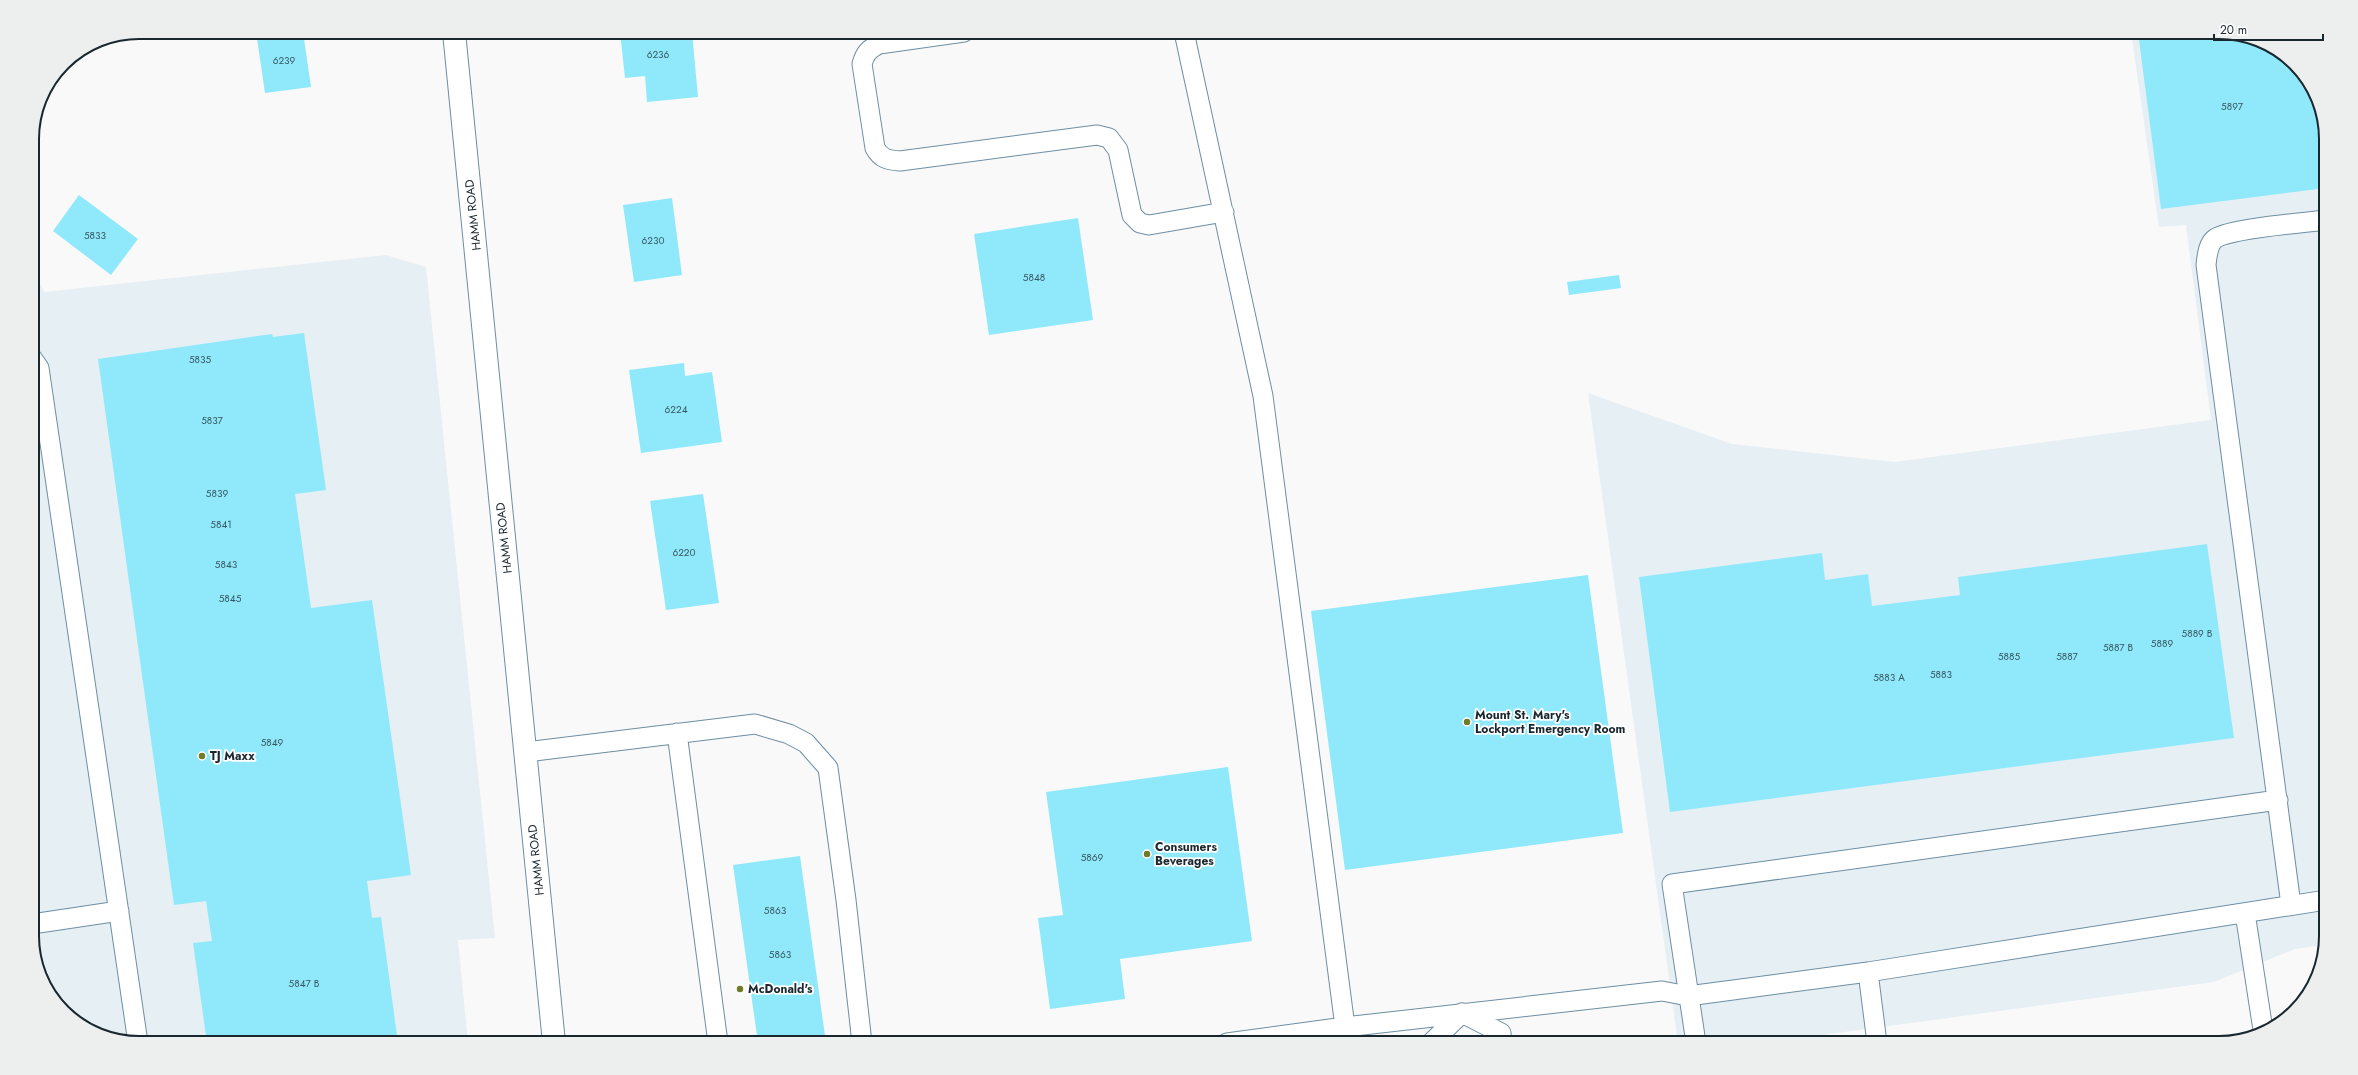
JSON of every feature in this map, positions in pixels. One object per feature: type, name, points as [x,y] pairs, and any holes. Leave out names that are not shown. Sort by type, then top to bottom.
[{"type":"street","name":"HAMM ROAD","points":[[455,39],[553,1036]]},
{"type":"lane","points":[[914,39],[878,44],[869,48],[864,55],[862,64],[875,148],[879,155],[887,160],[900,161],[1097,135],[1109,138],[1118,150],[1132,215],[1140,223],[1149,225],[1224,212]]},
{"type":"lane","points":[[1186,39],[1263,396],[1345,1027]]},
{"type":"lane","points":[[2291,905],[2206,266],[2207,251],[2215,238],[2231,233],[2319,221]]},
{"type":"lane","points":[[39,368],[137,1036]]},
{"type":"lane","points":[[526,752],[755,724],[789,734],[806,743],[828,768],[846,900],[861,1036]]},
{"type":"lane","points":[[677,733],[717,1036]]},
{"type":"lane","points":[[1695,1036],[1672,884],[2278,800]]},
{"type":"lane","points":[[1279,1036],[1345,1027],[1662,991],[1688,996],[1868,972],[2319,901]]},
{"type":"lane","points":[[39,923],[119,911]]},
{"type":"lane","points":[[2245,913],[2262,1026]]},
{"type":"lane","points":[[1868,972],[1876,1036]]},
{"type":"lane","points":[[1438,1036],[1462,1014]]},
{"type":"lane","points":[[1462,1014],[1501,1033],[1501,1036]]},
{"type":"shaded area","points":[[2132,39],[2226,39],[2251,44],[2269,52],[2290,68],[2302,83],[2314,107],[2319,132],[2319,946],[2295,949],[2214,982],[1815,1036],[1677,1036],[1588,393],[1732,444],[1894,462],[2211,420],[2186,225],[2159,227]]},
{"type":"shaded area","points":[[386,255],[426,267],[495,938],[458,940],[467,1036],[132,1036],[113,1033],[89,1023],[68,1007],[52,986],[44,968],[39,943],[39,282],[44,292]]},
{"type":"building","points":[[257,39],[304,39],[311,87],[265,93]]},
{"type":"building","points":[[621,39],[693,39],[698,97],[647,102],[645,76],[625,78]]},
{"type":"building","points":[[2139,39],[2226,39],[2239,41],[2251,44],[2269,52],[2290,68],[2309,95],[2317,119],[2319,132],[2319,189],[2161,209]]},
{"type":"building","points":[[79,195],[138,239],[111,275],[53,231]]},
{"type":"building","points":[[672,198],[682,275],[634,282],[623,205]]},
{"type":"building","points":[[1078,218],[1093,320],[989,335],[974,234]]},
{"type":"building","points":[[1619,275],[1621,288],[1569,295],[1567,282]]},
{"type":"building","points":[[304,333],[326,490],[295,494],[311,608],[372,600],[411,875],[367,881],[372,918],[381,917],[397,1036],[206,1036],[193,943],[212,941],[206,901],[174,905],[98,359],[272,334],[273,337]]},
{"type":"building","points":[[684,363],[685,376],[712,372],[722,442],[641,453],[629,370]]},
{"type":"building","points":[[703,494],[719,603],[666,610],[650,501]]},
{"type":"building","points":[[2207,544],[2234,738],[1670,812],[1639,577],[1822,553],[1825,580],[1868,574],[1872,606],[1960,595],[1958,577]]},
{"type":"building","name":"Mount St. Mary's Lockport Emergency Room","points":[[1588,575],[1623,833],[1345,870],[1311,611]]},
{"type":"building","name":"Consumers Beverages","points":[[1228,767],[1252,941],[1120,959],[1125,999],[1050,1009],[1038,918],[1063,915],[1046,792]]},
{"type":"building","points":[[800,856],[825,1036],[757,1036],[733,865]]},
{"type":"place","name":"Mount St. Mary's Lockport Emergency Room","points":[[1467,722]]},
{"type":"place","name":"TJ Maxx","points":[[202,756]]},
{"type":"place","name":"Consumers Beverages","points":[[1147,854]]},
{"type":"place","name":"McDonald's","points":[[740,989]]}]
